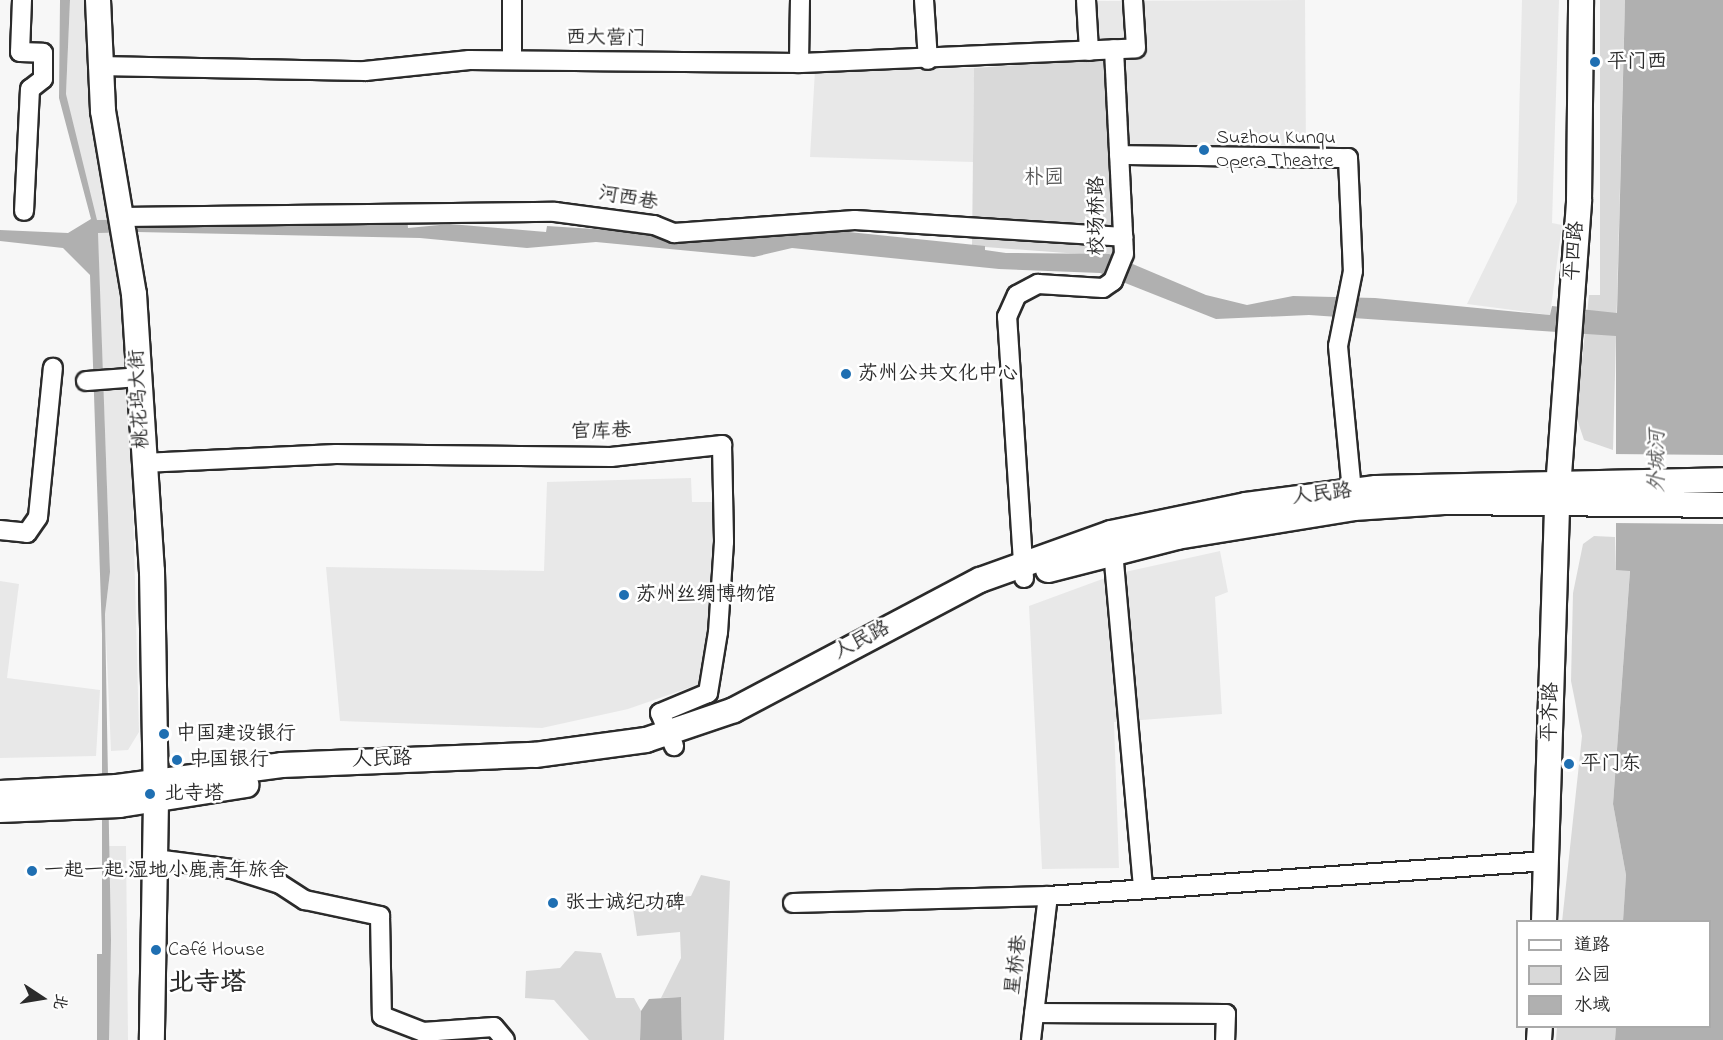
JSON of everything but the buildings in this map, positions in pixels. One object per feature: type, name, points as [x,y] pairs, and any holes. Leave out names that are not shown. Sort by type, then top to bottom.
[{"type":"main road","name":"桃花坞大街","points":[[98,0],[99,66],[123,224],[139,377],[144,463],[156,792],[152,1040]]},
{"type":"main road","name":"平四路","points":[[1558,492],[1571,294],[1580,200],[1581,0]]},
{"type":"main road","name":"人民路","points":[[1022,571],[1113,551],[1354,508],[1558,492],[1599,479],[1723,480]]},
{"type":"main road","name":"人民路","points":[[0,810],[90,798],[307,778],[562,765],[671,740],[1022,571],[1172,519],[1352,491],[1558,492],[1598,503],[1723,505]]},
{"type":"main road","name":"平齐路","points":[[1544,920],[1558,492]]},
{"type":"main road","name":"人民路","points":[[0,793],[90,798]]},
{"type":"street","points":[[22,0],[20,52],[43,53],[43,80],[30,89],[24,211]]},
{"type":"street","points":[[512,0],[512,60]]},
{"type":"street","points":[[799,63],[800,0]]},
{"type":"street","points":[[924,0],[928,60]]},
{"type":"street","points":[[1086,0],[1089,51]]},
{"type":"street","points":[[1114,50],[1136,48],[1133,0]]},
{"type":"street","name":"西大营门","points":[[99,66],[365,71],[512,60],[799,63],[928,60],[1114,50]]},
{"type":"street","name":"校场桥路","points":[[1022,571],[1007,317],[1017,295],[1038,284],[1103,288],[1113,281],[1123,245],[1114,50]]},
{"type":"street","points":[[1119,155],[1348,159],[1353,271],[1338,346],[1352,491]]},
{"type":"street","name":"河西巷","points":[[123,224],[555,212],[654,225],[674,233],[855,220],[1123,245]]},
{"type":"street","points":[[0,530],[27,533],[38,517],[53,368]]},
{"type":"street","points":[[86,381],[139,377]]},
{"type":"street","name":"官库巷","points":[[144,463],[336,454],[611,457],[722,445],[724,542],[708,693],[660,713],[671,740]]},
{"type":"street","points":[[1113,551],[1143,889]]},
{"type":"street","points":[[155,859],[232,869],[280,884],[305,900],[380,916],[382,1016],[423,1032],[494,1027],[505,1040]]},
{"type":"street","points":[[793,903],[1047,896],[1547,861]]},
{"type":"street","name":"星桥巷","points":[[1030,1040],[1047,896]]},
{"type":"street","points":[[1034,1013],[1226,1014],[1225,1040]]},
{"type":"shaded area","points":[[70,0],[91,0],[130,394],[139,732],[128,750],[111,751],[105,614],[110,572],[98,241],[66,94]]},
{"type":"shaded area","points":[[1305,0],[1306,156],[1127,159],[1121,42],[1080,43],[1078,1]]},
{"type":"shaded area","points":[[1522,0],[1559,0],[1552,223],[1562,225],[1550,315],[1467,304],[1517,202]]},
{"type":"shaded area","points":[[974,68],[973,162],[810,157],[815,70]]},
{"type":"shaded area","points":[[691,478],[692,502],[719,502],[711,651],[720,677],[628,709],[542,728],[340,721],[326,567],[544,571],[547,482]]},
{"type":"shaded area","points":[[1220,551],[1228,592],[1215,597],[1222,714],[1114,722],[1119,868],[1042,869],[1029,606],[1116,574]]},
{"type":"shaded area","points":[[0,581],[19,584],[7,678],[100,690],[96,756],[0,758]]},
{"type":"shaded area","points":[[109,846],[126,846],[128,1040],[109,1040]]},
{"type":"green space","points":[[1600,0],[1625,0],[1613,450],[1584,440],[1576,416],[1589,295],[1600,295]]},
{"type":"green space","name":"朴园","points":[[1111,59],[1120,257],[972,246],[974,68]]},
{"type":"green space","points":[[1594,536],[1615,537],[1616,570],[1630,570],[1613,804],[1626,875],[1623,920],[1562,920],[1582,736],[1571,681],[1573,593],[1583,544]]},
{"type":"green space","points":[[701,875],[730,881],[724,1040],[682,1040],[681,997],[661,998],[681,958],[680,932],[637,936],[632,902],[691,896]]},
{"type":"green space","points":[[575,951],[601,953],[616,998],[634,998],[641,1011],[640,1040],[589,1040],[554,1000],[525,998],[526,971],[560,968]]},
{"type":"green space","points":[[1557,1028],[1616,1028],[1615,1040],[1556,1040]]},
{"type":"water","name":"外城河","points":[[60,0],[70,0],[66,94],[97,220],[407,217],[408,228],[450,224],[546,232],[547,226],[735,238],[810,228],[985,246],[985,250],[1006,253],[1109,254],[1206,295],[1247,305],[1293,296],[1375,298],[1550,315],[1552,306],[1617,313],[1625,0],[1723,0],[1723,1040],[1615,1040],[1616,1028],[1711,1028],[1711,920],[1623,920],[1626,875],[1613,804],[1630,571],[1616,570],[1616,336],[1309,315],[1216,319],[1100,273],[999,269],[792,248],[754,257],[596,242],[527,248],[420,238],[137,232],[98,233],[110,572],[105,614],[111,940],[109,1040],[97,1040],[97,954],[102,954],[102,634],[90,275],[63,248],[0,241],[0,230],[68,233],[91,219],[59,98]]},
{"type":"water","points":[[681,997],[682,1040],[640,1040],[641,1011],[649,999]]},
{"type":"pier","points":[[1610,454],[1723,455],[1723,524],[1612,523]]},
{"type":"place","name":"平门西","points":[[1595,62]]},
{"type":"place","name":"Suzhou Kunqu Opera Theatre","points":[[1204,150]]},
{"type":"place","name":"苏州公共文化中心","points":[[846,374]]},
{"type":"place","name":"苏州丝绸博物馆","points":[[624,595]]},
{"type":"place","name":"中国建设银行","points":[[164,734]]},
{"type":"place","name":"中国银行","points":[[177,760]]},
{"type":"place","name":"平门东","points":[[1569,764]]},
{"type":"place","name":"北寺塔","points":[[150,794]]},
{"type":"place","name":"一起一起·湿地小鹿青年旅舍","points":[[32,871]]},
{"type":"place","name":"张士诚纪功碑","points":[[553,903]]},
{"type":"place","name":"Café House","points":[[156,950]]},
{"type":"district","name":"北寺塔","points":[[207,985]]}]
